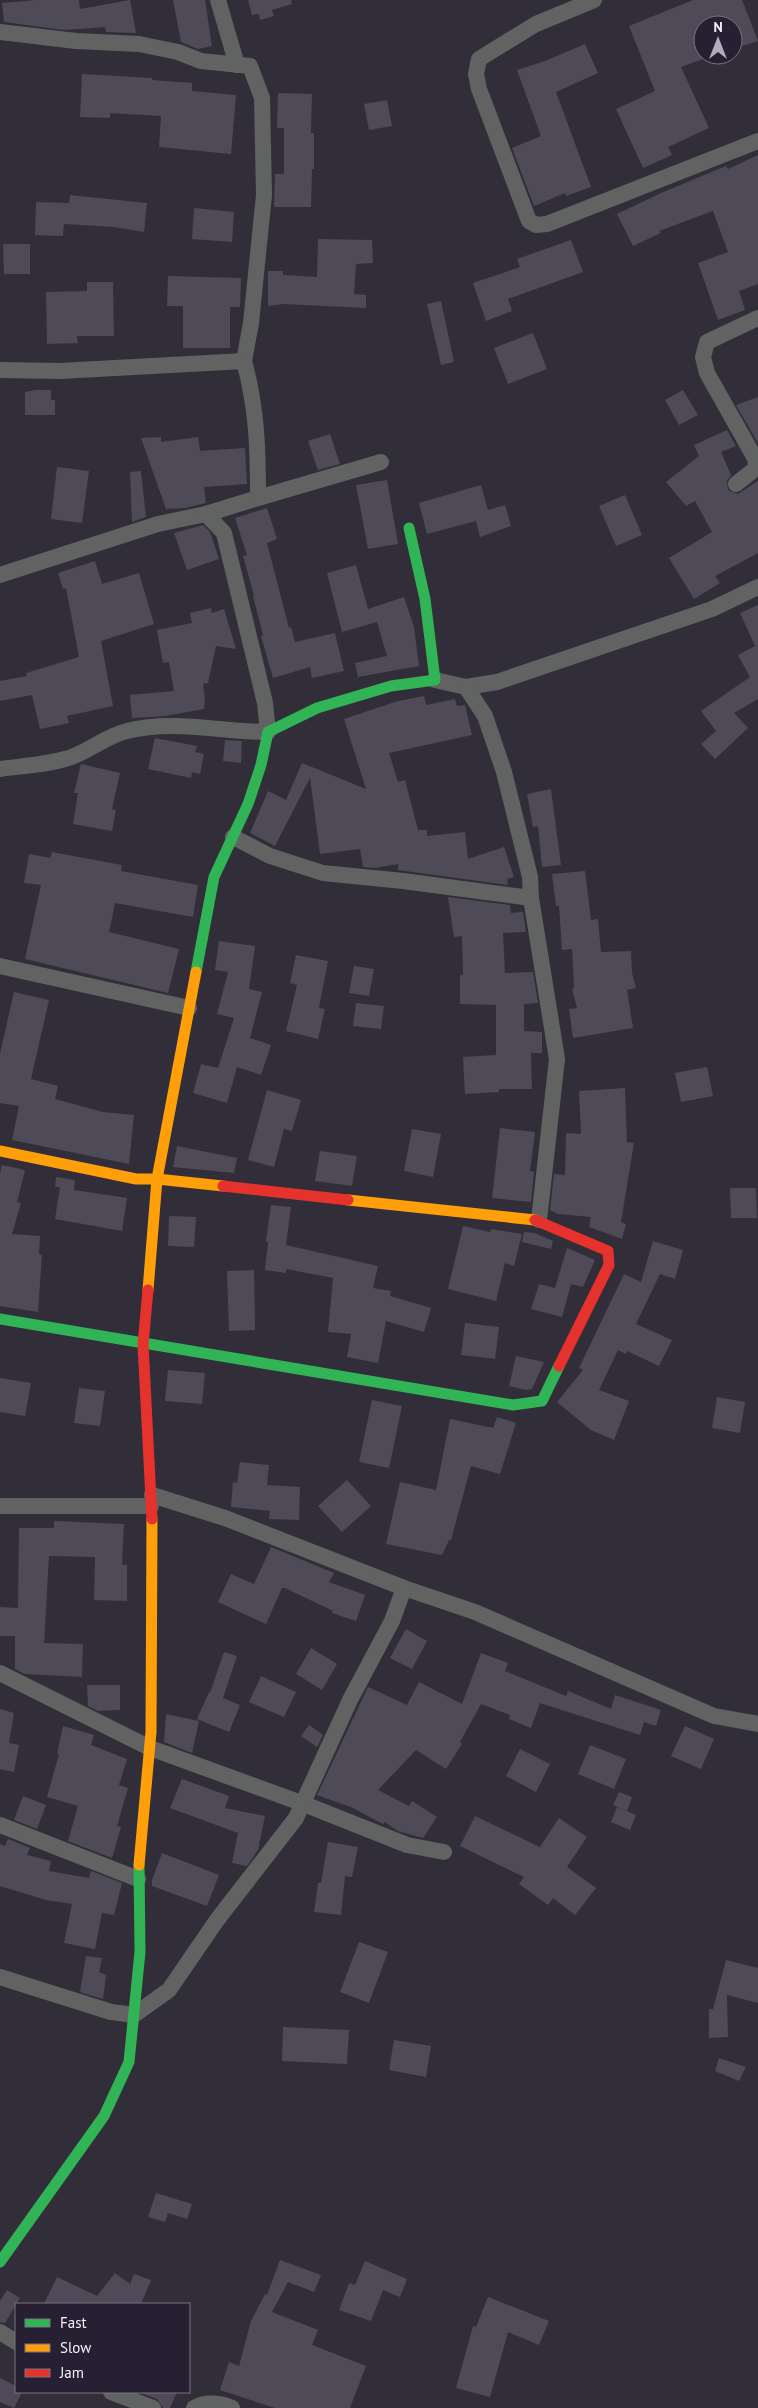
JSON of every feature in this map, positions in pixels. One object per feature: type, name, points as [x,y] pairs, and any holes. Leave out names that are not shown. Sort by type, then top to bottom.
[{"type":"street","points":[[218,0],[237,65]]},
{"type":"street","points":[[594,0],[536,24],[479,58],[476,74],[479,89],[529,221],[536,225],[547,224],[758,141]]},
{"type":"street","points":[[0,32],[76,41],[139,44],[178,52],[201,61],[250,66],[262,98],[264,194],[251,323],[244,361],[253,395],[258,449],[258,498]]},
{"type":"street","points":[[736,484],[755,470],[756,460],[707,373],[703,357],[707,342],[758,318]]},
{"type":"street","points":[[0,370],[60,371],[244,361]]},
{"type":"street","points":[[0,575],[158,524],[206,514],[381,462]]},
{"type":"street","points":[[0,2262],[104,2116],[129,2062],[140,1952],[138,1879],[150,1748],[153,1586],[151,1501],[143,1344],[157,1179],[214,876],[234,837],[261,765],[268,732],[265,703],[224,533],[206,514]]},
{"type":"street","points":[[409,528],[425,599],[435,680]]},
{"type":"street","points":[[0,769],[66,759],[126,731],[165,726],[202,726],[242,732],[268,732],[317,708],[391,686],[435,680],[466,687],[497,682],[703,612],[758,587]]},
{"type":"street","points":[[466,687],[485,716],[504,772],[530,877],[530,898],[558,1059],[539,1220]]},
{"type":"street","points":[[234,837],[270,856],[322,873],[403,881],[530,898]]},
{"type":"street","points":[[0,966],[189,1008]]},
{"type":"street","points":[[0,1151],[136,1179],[157,1179],[539,1220],[608,1251],[609,1257],[609,1264],[542,1400],[530,1404],[513,1405],[0,1319]]},
{"type":"street","points":[[0,1506],[151,1501],[225,1518],[404,1588],[474,1612],[714,1716],[758,1724]]},
{"type":"street","points":[[0,1978],[111,2012],[134,2015],[169,1990],[223,1913],[296,1818],[350,1700],[392,1621],[404,1588]]},
{"type":"street","points":[[0,1673],[150,1748],[304,1804],[407,1846],[444,1852]]},
{"type":"street","points":[[0,1825],[138,1879]]},
{"type":"street","points":[[0,2332],[15,2341]]},
{"type":"street","points":[[114,2393],[153,2408]]},
{"type":"street","points":[[194,2408],[200,2404],[223,2404],[232,2408]]},
{"type":"building","points":[[36,0],[79,0],[80,9],[130,0],[136,33],[106,32],[105,27],[64,30],[4,22],[2,3]]},
{"type":"building","points":[[173,0],[205,0],[212,46],[198,49],[181,42]]},
{"type":"building","points":[[248,0],[291,0],[292,4],[272,10],[274,16],[260,20],[259,14],[252,15]]},
{"type":"building","points":[[693,0],[742,0],[758,41],[743,46],[743,15],[693,15],[693,63],[681,67],[709,128],[668,147],[672,155],[643,168],[616,109],[655,91],[629,26]]},
{"type":"building","points":[[585,44],[598,73],[556,92],[591,187],[566,196],[565,193],[534,206],[512,148],[541,136],[517,70],[545,61]]},
{"type":"building","points":[[82,74],[152,78],[152,80],[192,83],[192,91],[236,95],[231,154],[159,147],[161,116],[110,113],[110,118],[80,117]]},
{"type":"building","points":[[278,93],[312,94],[311,133],[314,133],[314,169],[312,169],[311,207],[274,207],[275,174],[284,174],[284,128],[277,128]]},
{"type":"building","points":[[387,100],[392,126],[369,130],[364,104]]},
{"type":"building","points":[[758,155],[758,284],[739,291],[745,310],[718,320],[698,263],[728,252],[713,211],[659,231],[661,233],[633,246],[617,214],[661,193],[726,166],[728,169]]},
{"type":"building","points":[[70,195],[147,203],[144,232],[113,227],[64,224],[63,236],[35,235],[36,202],[69,203]]},
{"type":"building","points":[[194,208],[234,212],[232,242],[192,239]]},
{"type":"building","points":[[318,239],[372,240],[373,263],[356,264],[354,294],[366,295],[366,308],[283,304],[268,306],[268,271],[283,271],[283,275],[317,277]]},
{"type":"building","points":[[571,240],[583,272],[508,299],[512,311],[486,321],[473,283],[520,267],[517,259]]},
{"type":"building","points":[[3,244],[30,244],[30,274],[4,274]]},
{"type":"building","points":[[168,276],[241,278],[240,307],[230,307],[230,348],[183,348],[183,306],[167,306]]},
{"type":"building","points":[[87,282],[113,282],[114,336],[77,336],[78,343],[47,344],[46,292],[87,291]]},
{"type":"building","points":[[441,301],[454,362],[441,365],[427,304]]},
{"type":"building","points":[[533,333],[547,369],[508,384],[494,348]]},
{"type":"building","points":[[51,390],[51,400],[55,400],[55,415],[25,415],[25,392]]},
{"type":"building","points":[[683,390],[698,415],[679,425],[665,400]]},
{"type":"building","points":[[758,397],[758,443],[736,405]]},
{"type":"building","points":[[727,430],[736,446],[721,452],[731,475],[727,481],[728,490],[738,494],[758,481],[758,553],[715,576],[720,583],[694,599],[669,558],[712,532],[695,501],[686,506],[666,482],[699,456],[694,445]]},
{"type":"building","points":[[330,434],[340,464],[318,470],[308,441]]},
{"type":"building","points":[[161,437],[161,442],[198,437],[200,451],[245,448],[247,484],[204,487],[206,503],[185,508],[166,509],[141,438]]},
{"type":"building","points":[[57,467],[89,471],[82,523],[51,519]]},
{"type":"building","points":[[141,471],[146,517],[132,522],[130,472]]},
{"type":"building","points":[[387,480],[398,544],[368,549],[356,485]]},
{"type":"building","points":[[481,485],[488,510],[505,505],[511,526],[480,537],[476,521],[427,534],[419,503]]},
{"type":"building","points":[[625,495],[642,535],[616,546],[599,506]]},
{"type":"building","points":[[267,508],[277,539],[267,543],[289,628],[291,627],[295,642],[335,633],[344,671],[312,678],[310,667],[273,678],[261,636],[263,635],[254,595],[243,556],[247,555],[235,518]]},
{"type":"building","points":[[203,525],[210,532],[219,559],[187,570],[174,533]]},
{"type":"building","points":[[95,561],[102,584],[139,573],[154,624],[101,641],[113,706],[67,716],[69,723],[40,729],[32,695],[0,701],[0,681],[27,676],[26,673],[79,657],[66,588],[63,589],[58,573]]},
{"type":"building","points":[[356,565],[368,609],[404,597],[414,627],[419,666],[358,677],[355,663],[387,656],[377,622],[342,632],[327,573]]},
{"type":"building","points":[[758,605],[758,699],[734,713],[748,728],[715,759],[701,744],[716,731],[701,711],[750,677],[738,655],[755,646],[740,613]]},
{"type":"building","points":[[211,608],[212,613],[224,609],[236,649],[216,646],[208,683],[203,684],[204,709],[165,716],[132,718],[130,695],[174,691],[169,662],[163,663],[157,630],[192,623],[190,613]]},
{"type":"building","points":[[424,696],[426,705],[455,699],[457,706],[465,705],[472,735],[389,753],[398,782],[405,780],[418,830],[427,830],[427,836],[465,832],[468,859],[504,847],[514,877],[507,879],[508,885],[398,870],[398,864],[375,868],[363,867],[360,849],[320,854],[310,778],[275,846],[250,833],[268,791],[286,800],[302,763],[366,789],[344,719],[398,701]]},
{"type":"building","points":[[155,738],[197,746],[195,752],[204,754],[200,774],[192,772],[191,778],[148,769]]},
{"type":"building","points":[[225,740],[242,741],[241,763],[223,761]]},
{"type":"building","points":[[81,764],[120,773],[112,809],[116,810],[112,831],[73,824],[78,793],[74,793]]},
{"type":"building","points":[[551,789],[561,865],[542,867],[538,826],[533,827],[527,794]]},
{"type":"building","points":[[52,852],[122,865],[121,871],[198,885],[193,917],[115,903],[109,932],[179,949],[168,993],[25,959],[41,885],[24,883],[29,854],[50,858]]},
{"type":"building","points":[[585,871],[591,920],[598,919],[601,952],[631,951],[632,973],[636,988],[627,990],[633,1028],[573,1038],[569,1009],[577,1008],[572,989],[574,988],[572,949],[562,950],[559,906],[556,906],[552,874]]},
{"type":"building","points":[[448,897],[510,905],[511,913],[523,912],[526,932],[503,933],[505,973],[533,972],[538,1003],[524,1004],[524,1031],[542,1032],[542,1053],[531,1053],[532,1089],[499,1089],[499,1092],[465,1094],[463,1057],[496,1055],[496,1005],[460,1004],[460,975],[463,975],[462,936],[454,937]]},
{"type":"building","points":[[219,941],[255,946],[249,989],[262,992],[250,1038],[271,1045],[261,1075],[237,1067],[227,1103],[193,1093],[201,1064],[218,1068],[234,1018],[217,1014],[228,972],[215,970]]},
{"type":"building","points":[[296,955],[328,961],[319,1008],[325,1009],[318,1039],[286,1031],[297,985],[290,983]]},
{"type":"building","points":[[354,966],[374,969],[369,996],[349,993]]},
{"type":"building","points":[[14,992],[49,1000],[31,1079],[58,1086],[55,1099],[103,1112],[134,1115],[129,1164],[12,1140],[19,1106],[0,1103],[0,1054]]},
{"type":"building","points":[[356,1003],[384,1006],[381,1029],[353,1026]]},
{"type":"building","points":[[707,1067],[713,1096],[681,1102],[675,1073]]},
{"type":"building","points":[[625,1088],[627,1142],[634,1143],[621,1222],[626,1224],[622,1239],[589,1227],[591,1217],[558,1214],[550,1210],[554,1174],[565,1175],[566,1133],[581,1134],[579,1091]]},
{"type":"building","points":[[267,1090],[301,1100],[292,1131],[284,1129],[274,1167],[248,1160]]},
{"type":"building","points":[[500,1128],[535,1132],[530,1171],[534,1172],[531,1202],[492,1198]]},
{"type":"building","points":[[412,1129],[441,1134],[433,1177],[404,1171]]},
{"type":"building","points":[[177,1146],[237,1158],[234,1173],[173,1167]]},
{"type":"building","points":[[320,1151],[357,1156],[352,1186],[315,1181]]},
{"type":"building","points":[[2,1165],[25,1170],[17,1202],[21,1203],[12,1234],[40,1236],[39,1254],[42,1255],[38,1312],[0,1306],[0,1173]]},
{"type":"building","points":[[56,1177],[75,1180],[74,1190],[127,1198],[122,1231],[55,1219],[60,1187],[55,1187]]},
{"type":"building","points":[[730,1188],[756,1188],[757,1218],[731,1218]]},
{"type":"building","points":[[271,1205],[291,1207],[286,1245],[378,1266],[373,1288],[391,1291],[390,1296],[431,1308],[424,1332],[386,1321],[378,1363],[347,1357],[351,1334],[328,1332],[333,1278],[286,1269],[286,1273],[265,1270],[268,1242],[266,1241]]},
{"type":"building","points":[[169,1216],[196,1217],[194,1247],[168,1246]]},
{"type":"building","points":[[463,1226],[490,1232],[491,1229],[522,1234],[514,1266],[505,1263],[496,1301],[448,1289]]},
{"type":"building","points":[[524,1232],[535,1233],[553,1241],[551,1249],[522,1242]]},
{"type":"building","points":[[653,1241],[683,1250],[675,1279],[660,1274],[636,1324],[672,1340],[659,1366],[627,1351],[626,1354],[618,1350],[599,1390],[629,1401],[614,1440],[591,1430],[557,1402],[583,1370],[579,1368],[624,1274],[641,1282]]},
{"type":"building","points":[[567,1248],[595,1260],[583,1287],[571,1284],[562,1317],[531,1309],[539,1284],[555,1288]]},
{"type":"building","points":[[254,1270],[255,1330],[229,1331],[227,1271]]},
{"type":"building","points":[[465,1323],[499,1327],[495,1359],[461,1355]]},
{"type":"building","points":[[516,1356],[544,1362],[532,1389],[526,1390],[509,1386]]},
{"type":"building","points":[[168,1370],[205,1373],[202,1404],[165,1401]]},
{"type":"building","points":[[0,1378],[31,1383],[25,1416],[0,1412]]},
{"type":"building","points":[[79,1388],[105,1391],[100,1426],[74,1423]]},
{"type":"building","points":[[717,1397],[745,1402],[740,1433],[712,1428]]},
{"type":"building","points":[[372,1400],[402,1406],[389,1468],[359,1462]]},
{"type":"building","points":[[497,1417],[516,1423],[500,1474],[471,1466],[451,1540],[449,1540],[442,1555],[386,1544],[400,1482],[436,1490],[450,1419],[493,1428]]},
{"type":"building","points":[[240,1462],[269,1465],[267,1485],[300,1487],[299,1520],[269,1519],[270,1511],[231,1507],[233,1482],[237,1483]]},
{"type":"building","points":[[347,1480],[371,1506],[342,1532],[318,1506]]},
{"type":"building","points":[[54,1521],[124,1524],[122,1565],[127,1565],[127,1601],[94,1600],[95,1557],[49,1556],[44,1643],[83,1644],[82,1677],[25,1674],[15,1669],[15,1636],[0,1636],[0,1607],[18,1608],[19,1528],[54,1528]]},
{"type":"building","points":[[271,1547],[334,1573],[329,1582],[365,1595],[356,1621],[332,1613],[333,1611],[285,1588],[282,1588],[266,1624],[218,1602],[231,1574],[254,1584]]},
{"type":"building","points":[[406,1629],[427,1641],[412,1669],[390,1658]]},
{"type":"building","points":[[311,1648],[337,1664],[322,1690],[296,1674]]},
{"type":"building","points":[[224,1652],[237,1656],[223,1698],[240,1705],[229,1732],[197,1719],[210,1693]]},
{"type":"building","points":[[481,1653],[508,1663],[505,1671],[566,1696],[568,1691],[611,1709],[615,1695],[661,1710],[656,1726],[644,1722],[640,1735],[540,1703],[531,1728],[509,1719],[510,1715],[481,1704],[460,1742],[462,1744],[446,1769],[416,1750],[378,1790],[409,1806],[412,1801],[437,1817],[423,1838],[398,1831],[385,1822],[383,1824],[353,1808],[317,1795],[368,1687],[407,1705],[419,1682],[462,1704]]},
{"type":"building","points":[[261,1676],[296,1692],[284,1717],[249,1702]]},
{"type":"building","points":[[87,1685],[120,1685],[120,1710],[98,1711],[88,1706]]},
{"type":"building","points":[[0,1709],[14,1713],[9,1743],[19,1745],[14,1772],[0,1769]]},
{"type":"building","points":[[166,1714],[199,1721],[192,1753],[164,1742]]},
{"type":"building","points":[[309,1725],[323,1735],[317,1747],[301,1736]]},
{"type":"building","points":[[63,1726],[94,1735],[91,1745],[127,1759],[119,1785],[128,1788],[117,1826],[121,1827],[112,1858],[68,1841],[78,1806],[47,1797],[59,1754],[57,1754]]},
{"type":"building","points":[[685,1726],[714,1739],[701,1769],[671,1756]]},
{"type":"building","points":[[590,1745],[626,1759],[614,1789],[578,1774]]},
{"type":"building","points":[[520,1749],[550,1764],[536,1792],[506,1776]]},
{"type":"building","points":[[182,1779],[229,1796],[225,1808],[265,1816],[258,1850],[247,1866],[232,1863],[238,1833],[170,1808]]},
{"type":"building","points":[[619,1792],[632,1797],[627,1811],[613,1805]]},
{"type":"building","points":[[23,1796],[46,1805],[37,1829],[14,1820]]},
{"type":"building","points":[[617,1807],[636,1815],[630,1830],[611,1822]]},
{"type":"building","points":[[475,1816],[540,1847],[559,1818],[587,1837],[567,1867],[596,1888],[575,1915],[553,1898],[548,1905],[519,1884],[524,1877],[460,1846]]},
{"type":"building","points":[[8,1839],[30,1848],[27,1855],[51,1861],[49,1871],[89,1878],[91,1871],[122,1883],[114,1915],[102,1913],[95,1949],[64,1943],[72,1904],[46,1900],[0,1886],[0,1844],[5,1846]]},
{"type":"building","points":[[328,1842],[358,1847],[352,1877],[345,1876],[341,1915],[314,1912],[318,1883],[321,1883]]},
{"type":"building","points":[[162,1853],[219,1875],[207,1906],[152,1886],[152,1880]]},
{"type":"building","points":[[359,1942],[388,1952],[369,2003],[340,1992]]},
{"type":"building","points":[[86,1956],[102,1958],[99,1972],[106,1975],[103,1999],[80,1992]]},
{"type":"building","points":[[726,1960],[758,1968],[758,2003],[727,1995],[728,2037],[709,2038],[709,2009],[713,2009]]},
{"type":"building","points":[[283,2027],[349,2030],[347,2064],[282,2061]]},
{"type":"building","points":[[394,2040],[431,2046],[426,2077],[389,2070]]},
{"type":"building","points":[[719,2058],[746,2067],[739,2081],[715,2071]]},
{"type":"building","points":[[156,2193],[192,2204],[187,2219],[168,2213],[165,2222],[148,2217]]},
{"type":"building","points":[[280,2260],[321,2275],[314,2292],[288,2282],[272,2312],[318,2330],[312,2345],[366,2366],[350,2408],[275,2408],[220,2390],[229,2362],[239,2366],[251,2321],[265,2294],[267,2295]]},
{"type":"building","points":[[365,2261],[407,2279],[400,2297],[383,2290],[371,2321],[339,2310],[349,2283],[355,2285]]},
{"type":"building","points":[[115,2273],[130,2284],[134,2274],[151,2280],[141,2303],[44,2303],[57,2277],[97,2296]]},
{"type":"building","points":[[7,2290],[20,2298],[15,2303],[5,2323],[0,2322],[0,2301]]},
{"type":"building","points":[[488,2297],[549,2321],[539,2345],[508,2332],[490,2397],[456,2388],[473,2326],[476,2327]]},
{"type":"building","points":[[0,2378],[15,2386],[15,2393],[22,2393],[14,2408],[0,2402]]},
{"type":"building","points":[[141,2393],[177,2393],[170,2408],[163,2408],[157,2399]]},
{"type":"traffic: fast","points":[[196,972],[214,877],[248,804],[261,765],[268,732],[317,708],[391,686],[435,680],[425,599],[409,528]]},
{"type":"traffic: fast","points":[[0,1319],[513,1405],[542,1401],[559,1366]]},
{"type":"traffic: fast","points":[[0,2262],[104,2116],[129,2062],[140,1952],[139,1865]]},
{"type":"traffic: slow","points":[[148,1290],[157,1179],[196,972]]},
{"type":"traffic: slow","points":[[0,1151],[136,1179],[157,1179],[223,1186]]},
{"type":"traffic: slow","points":[[348,1200],[535,1220]]},
{"type":"traffic: slow","points":[[139,1865],[151,1732],[152,1519]]},
{"type":"traffic: jam","points":[[223,1186],[348,1200]]},
{"type":"traffic: jam","points":[[535,1220],[608,1251],[609,1265],[559,1366]]},
{"type":"traffic: jam","points":[[148,1290],[143,1344],[152,1519]]}]
